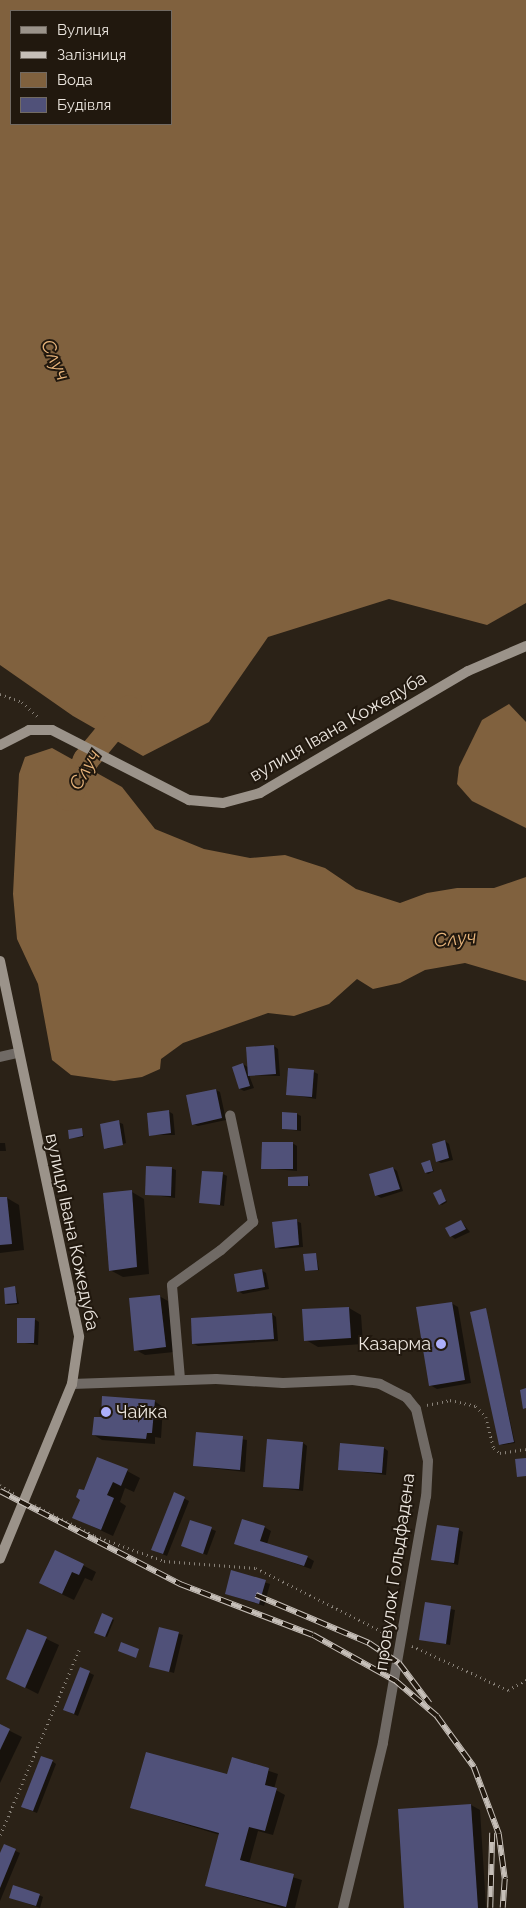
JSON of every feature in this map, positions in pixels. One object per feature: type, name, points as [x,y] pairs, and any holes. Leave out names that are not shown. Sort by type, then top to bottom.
[{"type":"main road","name":"вулиця Івана Кожедуба","points":[[52,730],[134,774],[189,800],[224,804],[260,793],[468,671],[526,646]]},
{"type":"main road","points":[[0,745],[30,730],[52,730]]},
{"type":"main road","name":"вулиця Івана Кожедуба","points":[[0,961],[79,1337],[72,1384],[26,1500],[0,1559]]},
{"type":"street","points":[[0,1056],[18,1053]]},
{"type":"street","points":[[180,1380],[172,1285],[221,1250],[253,1222],[230,1114]]},
{"type":"street","points":[[72,1384],[180,1380],[283,1383],[353,1380],[380,1384],[407,1398],[416,1409]]},
{"type":"street","name":"провулок Гольдфадена","points":[[342,1908],[383,1743],[403,1642],[426,1496],[428,1461],[416,1409]]},
{"type":"path","points":[[0,694],[22,702],[52,730]]},
{"type":"path","points":[[416,1409],[450,1400],[476,1406],[486,1417],[494,1448],[500,1453],[526,1449]]},
{"type":"path","points":[[0,1486],[95,1536],[164,1561],[256,1568],[403,1642],[508,1690],[526,1680]]},
{"type":"path","points":[[0,1836],[79,1650]]},
{"type":"water","points":[[0,0],[526,0],[526,603],[487,625],[389,599],[268,637],[209,722],[143,756],[73,716],[0,665]]},
{"type":"water","points":[[509,704],[526,722],[526,828],[472,801],[457,784],[459,767],[482,720]]},
{"type":"water","points":[[52,748],[122,787],[155,829],[204,849],[250,858],[285,855],[325,868],[356,889],[400,903],[427,893],[457,888],[494,888],[526,877],[526,981],[465,963],[425,970],[400,983],[373,989],[357,979],[329,1004],[294,1016],[268,1013],[183,1043],[161,1059],[160,1069],[142,1077],[114,1081],[71,1075],[52,1060],[38,984],[17,939],[13,894],[19,774],[25,757]]},
{"type":"building","points":[[274,1045],[276,1074],[248,1076],[246,1047]]},
{"type":"building","points":[[243,1063],[250,1086],[239,1089],[232,1067]]},
{"type":"building","points":[[288,1068],[314,1070],[312,1097],[286,1095]]},
{"type":"building","points":[[216,1089],[222,1118],[192,1125],[186,1095]]},
{"type":"building","points":[[169,1110],[171,1133],[149,1136],[147,1113]]},
{"type":"building","points":[[282,1112],[297,1113],[297,1130],[282,1129]]},
{"type":"building","points":[[119,1120],[123,1145],[104,1149],[100,1124]]},
{"type":"building","points":[[82,1128],[83,1136],[69,1139],[68,1130]]},
{"type":"building","points":[[445,1140],[449,1158],[436,1162],[432,1144]]},
{"type":"building","points":[[262,1142],[293,1142],[293,1169],[261,1169]]},
{"type":"building","points":[[430,1160],[433,1171],[425,1173],[421,1163]]},
{"type":"building","points":[[146,1166],[172,1167],[171,1196],[145,1195]]},
{"type":"building","points":[[393,1167],[400,1189],[375,1196],[369,1174]]},
{"type":"building","points":[[202,1171],[223,1172],[220,1205],[199,1203]]},
{"type":"building","points":[[308,1176],[308,1186],[288,1186],[288,1177]]},
{"type":"building","points":[[441,1189],[446,1201],[439,1205],[433,1193]]},
{"type":"building","points":[[132,1190],[137,1267],[109,1271],[103,1193]]},
{"type":"building","points":[[0,1197],[7,1197],[12,1244],[0,1245]]},
{"type":"building","points":[[297,1219],[299,1245],[275,1248],[272,1222]]},
{"type":"building","points":[[461,1220],[466,1229],[450,1237],[445,1228]]},
{"type":"building","points":[[316,1253],[318,1270],[305,1271],[303,1254]]},
{"type":"building","points":[[262,1269],[265,1287],[237,1292],[234,1274]]},
{"type":"building","points":[[15,1286],[17,1303],[5,1304],[4,1288]]},
{"type":"building","points":[[160,1295],[166,1347],[134,1351],[129,1298]]},
{"type":"building","name":"Казарма","points":[[452,1302],[465,1380],[429,1386],[416,1307]]},
{"type":"building","points":[[349,1307],[351,1338],[304,1341],[302,1309]]},
{"type":"building","points":[[486,1308],[514,1442],[499,1445],[470,1312]]},
{"type":"building","points":[[272,1313],[274,1339],[192,1344],[191,1318]]},
{"type":"building","points":[[17,1318],[35,1318],[34,1343],[17,1343]]},
{"type":"building","points":[[526,1388],[526,1408],[523,1409],[520,1390]]},
{"type":"building","points":[[102,1396],[155,1400],[152,1433],[147,1433],[146,1439],[92,1435],[94,1417],[101,1417]]},
{"type":"building","points":[[196,1432],[243,1436],[240,1470],[193,1466]]},
{"type":"building","points":[[267,1439],[303,1442],[299,1489],[263,1487]]},
{"type":"building","points":[[340,1443],[384,1447],[382,1473],[338,1470]]},
{"type":"building","points":[[97,1457],[128,1469],[121,1486],[113,1482],[107,1495],[114,1498],[101,1530],[72,1518],[80,1500],[76,1497],[79,1489],[84,1490]]},
{"type":"building","points":[[526,1458],[526,1476],[517,1477],[515,1459]]},
{"type":"building","points":[[174,1492],[185,1497],[163,1554],[151,1550]]},
{"type":"building","points":[[242,1519],[265,1526],[260,1541],[308,1556],[304,1566],[234,1544]]},
{"type":"building","points":[[190,1520],[212,1527],[203,1554],[181,1546]]},
{"type":"building","points":[[437,1525],[459,1528],[454,1563],[431,1560]]},
{"type":"building","points":[[55,1550],[84,1564],[79,1575],[72,1572],[62,1594],[39,1583]]},
{"type":"building","points":[[231,1570],[266,1580],[259,1604],[225,1594]]},
{"type":"building","points":[[425,1602],[451,1606],[446,1644],[419,1640]]},
{"type":"building","points":[[102,1613],[113,1618],[105,1637],[94,1633]]},
{"type":"building","points":[[159,1627],[179,1632],[169,1672],[149,1667]]},
{"type":"building","points":[[27,1629],[47,1637],[25,1688],[6,1679]]},
{"type":"building","points":[[121,1642],[139,1649],[136,1658],[118,1651]]},
{"type":"building","points":[[80,1667],[90,1671],[74,1714],[63,1710]]},
{"type":"building","points":[[0,1724],[10,1729],[0,1750]]},
{"type":"building","points":[[146,1752],[227,1774],[232,1757],[269,1768],[265,1785],[277,1788],[265,1831],[249,1827],[240,1860],[294,1874],[286,1907],[205,1886],[219,1833],[130,1808]]},
{"type":"building","points":[[41,1756],[53,1760],[33,1811],[21,1807]]},
{"type":"building","points":[[471,1804],[478,1908],[404,1908],[398,1809]]},
{"type":"building","points":[[4,1844],[16,1849],[0,1888],[0,1853]]},
{"type":"building","points":[[13,1885],[40,1894],[36,1906],[9,1898]]},
{"type":"waterway","name":"Случ","points":[[69,798],[86,760],[129,708]]},
{"type":"railway","points":[[0,1491],[180,1584],[313,1635],[396,1681],[437,1716],[474,1767],[499,1834],[505,1879],[503,1908]]},
{"type":"railway","points":[[256,1595],[369,1643],[399,1663],[430,1704]]},
{"type":"railway","points":[[490,1908],[492,1833]]},
{"type":"place","name":"Казарма","points":[[441,1344]]},
{"type":"place","name":"Чайка","points":[[106,1412]]}]
